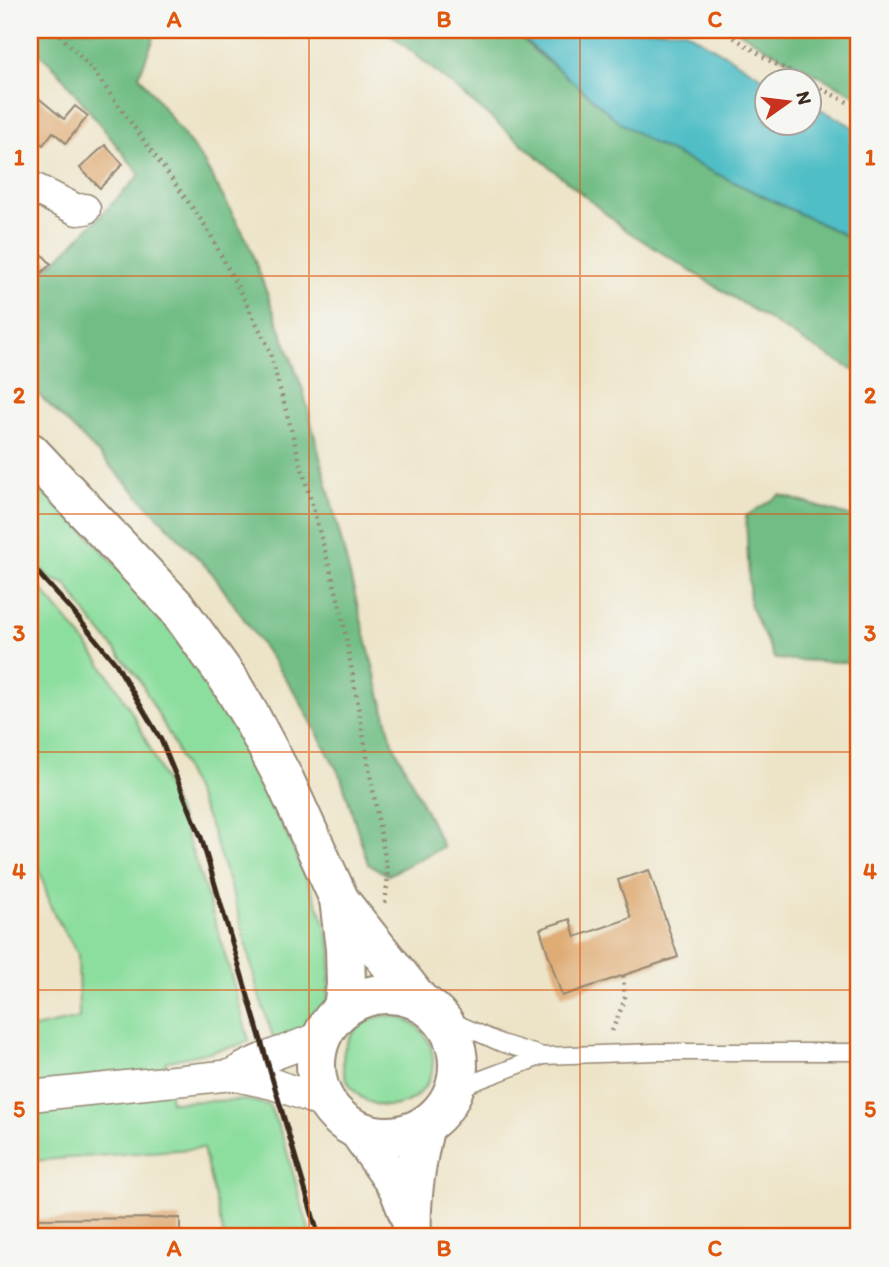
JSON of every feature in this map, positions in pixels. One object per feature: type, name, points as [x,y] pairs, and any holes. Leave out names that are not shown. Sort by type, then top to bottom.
[{"type":"street","points":[[30,186],[77,210],[85,209]]},
{"type":"street","points":[[30,452],[177,608],[229,680],[285,781],[339,899],[372,943],[450,1032],[457,1052],[457,1073],[452,1094],[441,1111],[425,1125],[392,1136],[358,1130],[347,1124],[329,1106],[307,1096],[273,1084],[232,1075],[30,1096]]},
{"type":"street","points":[[329,1106],[320,1086],[316,1064],[318,1050],[333,1022],[346,984],[339,899]]},
{"type":"street","points":[[232,1075],[242,1067],[296,1048],[361,999],[381,994],[402,996],[429,1009]]},
{"type":"street","points":[[411,1229],[416,1166],[425,1125]]},
{"type":"street","points":[[358,1130],[398,1187],[411,1229]]},
{"type":"lane","points":[[429,1009],[501,1042],[543,1056]]},
{"type":"lane","points":[[452,1094],[474,1082],[543,1056],[655,1052],[859,1052]]},
{"type":"path","points":[[55,30],[93,70],[207,228],[268,346],[341,609],[375,796],[388,875],[385,913],[372,943]]},
{"type":"path","points":[[722,30],[780,66]]},
{"type":"path","points":[[822,88],[859,108]]},
{"type":"path","points":[[611,1033],[625,999],[623,976]]},
{"type":"green space","points":[[30,30],[143,30],[154,38],[139,75],[203,161],[247,240],[303,390],[392,741],[443,847],[388,875],[368,864],[341,777],[296,694],[212,573],[30,386],[30,284],[140,175],[56,69],[30,45]]},
{"type":"green space","points":[[386,30],[513,30],[537,53],[652,143],[859,242],[859,373],[624,229]]},
{"type":"green space","points":[[737,30],[859,30],[859,97],[822,78],[822,66],[800,66]]},
{"type":"green space","points":[[30,474],[130,580],[193,659],[264,782],[323,917],[332,951],[328,999],[309,1032],[274,1040],[211,828],[171,738],[138,677],[90,619],[66,584],[50,579],[30,557]]},
{"type":"green space","points":[[780,495],[859,519],[859,663],[775,659],[750,606],[746,516]]},
{"type":"green space","points":[[30,576],[103,666],[128,705],[157,763],[202,880],[249,1041],[165,1062],[171,1102],[247,1100],[269,1105],[283,1138],[311,1237],[224,1237],[203,1148],[30,1161],[30,1029],[79,1018],[78,954],[52,910],[30,839]]},
{"type":"green space","points":[[388,1016],[405,1019],[420,1029],[430,1044],[433,1061],[430,1078],[420,1093],[405,1103],[388,1106],[371,1103],[356,1093],[346,1078],[343,1061],[346,1044],[356,1029],[371,1019]]},
{"type":"water","points":[[513,30],[684,30],[752,71],[752,136],[822,136],[822,110],[859,130],[859,242],[652,143],[618,121]]},
{"type":"building","points":[[30,91],[64,119],[75,106],[88,116],[66,143],[53,132],[43,145],[30,134]]},
{"type":"building","points":[[105,145],[123,164],[100,188],[80,168]]},
{"type":"building","points":[[30,241],[51,264],[30,284]]},
{"type":"building","points":[[649,870],[678,957],[562,996],[540,929],[570,919],[575,937],[631,918],[618,880]]},
{"type":"building","points":[[180,1218],[180,1237],[30,1237],[30,1219]]},
{"type":"railway","points":[[30,564],[116,664],[161,740],[201,837],[319,1237]]}]
